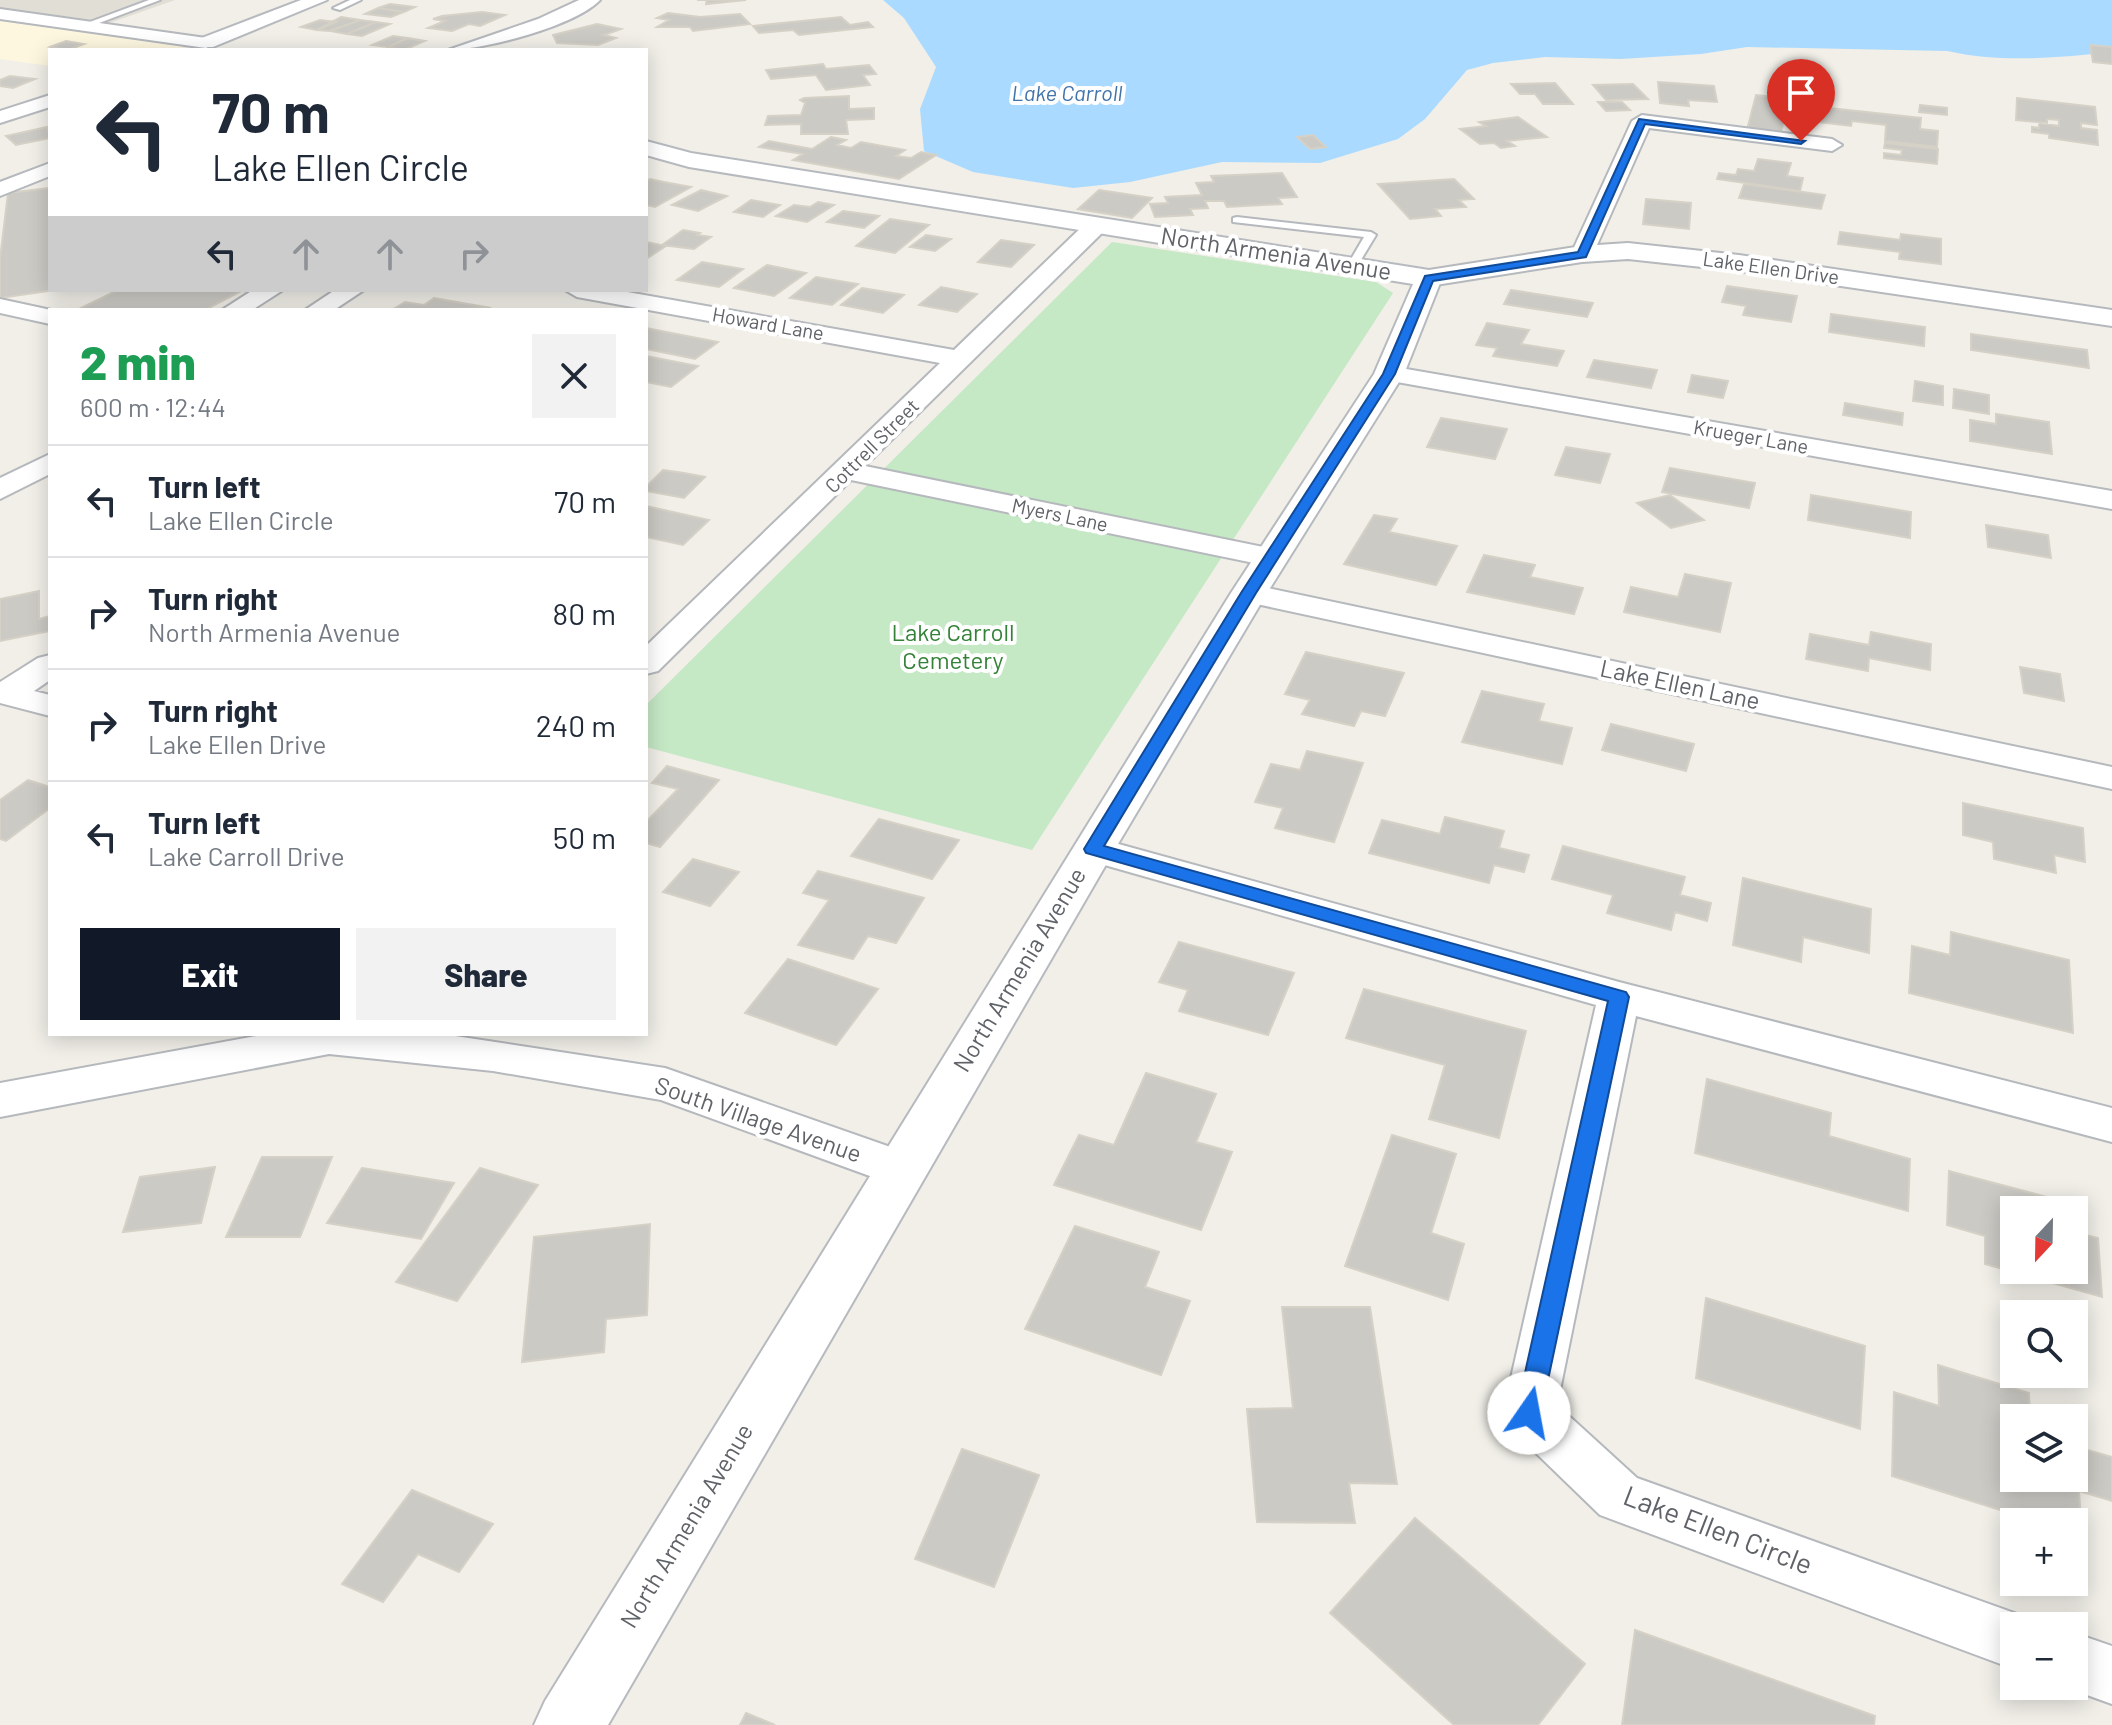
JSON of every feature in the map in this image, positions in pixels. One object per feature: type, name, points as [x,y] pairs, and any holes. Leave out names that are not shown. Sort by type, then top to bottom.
[{"type":"main road","points":[[196,46],[318,0]]},
{"type":"main road","points":[[196,46],[244,48]]},
{"type":"main road","name":"North Armenia Avenue","points":[[569,1725],[1093,849],[1389,374],[1429,278],[689,160],[648,149]]},
{"type":"main road","name":"Lake Ellen Drive","points":[[1429,278],[1582,254],[1628,251],[1678,255],[2112,318]]},
{"type":"street","points":[[463,48],[544,23],[592,0]]},
{"type":"street","points":[[0,14],[196,46]]},
{"type":"street","points":[[0,117],[48,102]]},
{"type":"street","points":[[1582,254],[1642,121],[1832,145]]},
{"type":"street","points":[[0,190],[48,170]]},
{"type":"street","name":"Cottrell Street","points":[[648,662],[1096,226]]},
{"type":"street","points":[[238,308],[267,292]]},
{"type":"street","points":[[320,308],[348,292]]},
{"type":"street","name":"Howard Lane","points":[[588,292],[959,359]]},
{"type":"street","points":[[585,308],[605,295]]},
{"type":"street","points":[[0,306],[48,317]]},
{"type":"street","name":"Krueger Lane","points":[[1389,374],[2112,500]]},
{"type":"street","points":[[0,490],[48,463]]},
{"type":"street","name":"Myers Lane","points":[[847,471],[1261,576]]},
{"type":"street","name":"Lake Ellen Lane","points":[[1261,576],[2112,778]]},
{"type":"street","points":[[4,693],[48,666]]},
{"type":"street","points":[[4,693],[48,705]]},
{"type":"street","points":[[1093,849],[1619,997],[2112,1125]]},
{"type":"street","name":"Lake Ellen Circle","points":[[1619,997],[1529,1413],[1619,1497],[2000,1635]]},
{"type":"street","name":"South Village Avenue","points":[[0,1100],[330,1036],[493,1055],[665,1084],[900,1169]]},
{"type":"street","points":[[2088,1667],[2112,1675]]},
{"type":"lane","points":[[83,26],[156,0]]},
{"type":"lane","points":[[337,8],[357,0]]},
{"type":"lane","points":[[1237,220],[1371,235],[1352,266]]},
{"type":"shaded area","points":[[0,0],[175,0],[101,26],[0,11]]},
{"type":"shaded area","points":[[0,21],[187,46],[48,48],[48,66],[0,59]]},
{"type":"green space","name":"Lake Carroll Cemetery","points":[[1112,242],[1376,282],[1393,293],[1032,850],[648,748],[648,703]]},
{"type":"water","name":"Lake Carroll","points":[[883,0],[2112,0],[2112,52],[2008,58],[1947,51],[1747,47],[1701,54],[1621,59],[1545,57],[1493,63],[1467,70],[1425,119],[1398,139],[1320,163],[1222,162],[1130,182],[1073,188],[973,172],[924,151],[920,109],[936,67],[904,18]]},
{"type":"building","points":[[707,0],[746,0],[706,4]]},
{"type":"building","points":[[390,4],[415,7],[404,12],[378,8]]},
{"type":"building","points":[[378,8],[404,12],[391,17],[365,14]]},
{"type":"building","points":[[482,12],[505,15],[480,26],[469,24],[452,31],[428,28],[445,21],[433,19],[442,16]]},
{"type":"building","points":[[668,13],[700,17],[740,14],[750,24],[693,31],[690,27],[657,27],[669,20],[657,18]]},
{"type":"building","points":[[341,17],[360,20],[330,31],[317,30]]},
{"type":"building","points":[[841,17],[850,25],[868,22],[873,27],[799,35],[793,30],[759,33],[753,26]]},
{"type":"building","points":[[320,20],[336,22],[317,30],[301,27]]},
{"type":"building","points":[[360,20],[376,22],[347,34],[330,31]]},
{"type":"building","points":[[376,22],[390,24],[362,36],[347,34]]},
{"type":"building","points":[[597,24],[621,29],[604,35],[616,38],[598,45],[557,43],[553,35]]},
{"type":"building","points":[[393,36],[408,38],[388,47],[372,45]]},
{"type":"building","points":[[408,38],[425,41],[409,48],[388,47]]},
{"type":"building","points":[[66,41],[84,44],[73,48],[50,47]]},
{"type":"building","points":[[2090,45],[2112,47],[2112,64],[2093,62]]},
{"type":"building","points":[[823,64],[826,69],[869,65],[876,74],[863,75],[870,85],[826,90],[816,75],[771,79],[766,70]]},
{"type":"building","points":[[10,76],[35,79],[13,88],[0,86],[0,80]]},
{"type":"building","points":[[1658,82],[1714,86],[1717,102],[1688,100],[1689,106],[1660,103]]},
{"type":"building","points":[[1555,83],[1573,104],[1543,104],[1535,94],[1520,94],[1511,84]]},
{"type":"building","points":[[1633,84],[1648,99],[1606,100],[1593,85]]},
{"type":"building","points":[[1756,95],[1821,102],[1820,107],[1921,118],[1920,129],[1938,131],[1937,147],[1885,141],[1886,125],[1852,121],[1851,126],[1784,118],[1781,134],[1747,130]]},
{"type":"building","points":[[849,96],[849,109],[874,108],[874,119],[846,120],[848,134],[801,134],[801,124],[765,125],[768,116],[801,115],[805,103],[800,100],[804,98]]},
{"type":"building","points":[[2017,98],[2095,107],[2097,125],[2081,123],[2081,128],[2097,130],[2098,145],[2049,138],[2049,134],[2032,132],[2032,127],[2039,128],[2039,123],[2059,126],[2059,120],[2047,119],[2047,123],[2016,120]]},
{"type":"building","points":[[1598,102],[1622,102],[1630,110],[1606,111]]},
{"type":"building","points":[[1920,105],[1947,108],[1947,115],[1919,112]]},
{"type":"building","points":[[1518,117],[1547,137],[1507,141],[1515,146],[1501,148],[1494,143],[1480,144],[1460,129],[1486,126],[1479,122]]},
{"type":"building","points":[[47,127],[48,131],[48,138],[16,145],[6,136]]},
{"type":"building","points":[[1313,135],[1326,147],[1310,149],[1297,137]]},
{"type":"building","points":[[831,137],[846,140],[837,145],[851,148],[861,142],[905,150],[896,156],[911,158],[921,152],[936,155],[899,179],[793,160],[803,154],[759,147],[769,141],[812,149]]},
{"type":"building","points":[[1885,143],[1938,149],[1937,164],[1884,158],[1884,153],[1901,155],[1902,150],[1884,148]]},
{"type":"building","points":[[1758,159],[1791,163],[1787,176],[1803,178],[1800,191],[1717,179],[1719,173],[1736,175],[1738,169],[1754,171]]},
{"type":"building","points":[[1282,173],[1297,197],[1278,198],[1282,204],[1227,207],[1224,201],[1205,201],[1208,208],[1190,209],[1193,215],[1155,217],[1150,204],[1168,203],[1165,197],[1202,195],[1196,183],[1214,182],[1211,176]]},
{"type":"building","points":[[1454,179],[1474,199],[1459,200],[1466,207],[1435,209],[1441,216],[1410,219],[1378,184]]},
{"type":"building","points":[[648,180],[691,187],[655,207],[648,205]]},
{"type":"building","points":[[1744,184],[1825,195],[1821,209],[1739,198]]},
{"type":"building","points":[[48,188],[48,291],[0,298],[0,259],[8,193]]},
{"type":"building","points":[[701,190],[727,196],[698,211],[672,205]]},
{"type":"building","points":[[1099,190],[1152,198],[1132,218],[1078,209]]},
{"type":"building","points":[[1646,199],[1691,203],[1689,229],[1643,224]]},
{"type":"building","points":[[751,200],[780,205],[763,217],[734,212]]},
{"type":"building","points":[[818,202],[834,205],[807,222],[776,216],[794,205],[810,207]]},
{"type":"building","points":[[843,211],[879,216],[864,228],[827,222]]},
{"type":"building","points":[[890,219],[929,225],[895,253],[856,246]]},
{"type":"building","points":[[683,230],[711,237],[694,249],[662,245]]},
{"type":"building","points":[[1840,232],[1900,240],[1901,234],[1941,239],[1941,264],[1899,259],[1900,252],[1838,244]]},
{"type":"building","points":[[926,235],[951,239],[935,251],[910,247]]},
{"type":"building","points":[[1001,240],[1034,245],[1011,267],[978,262]]},
{"type":"building","points":[[648,242],[666,246],[648,258]]},
{"type":"building","points":[[702,262],[743,269],[719,287],[677,280]]},
{"type":"building","points":[[767,265],[806,273],[774,296],[734,288]]},
{"type":"building","points":[[816,277],[858,284],[832,305],[790,298]]},
{"type":"building","points":[[1727,286],[1797,296],[1791,322],[1743,315],[1746,306],[1722,302]]},
{"type":"building","points":[[941,287],[977,294],[957,312],[919,305]]},
{"type":"building","points":[[862,288],[904,295],[883,313],[841,305]]},
{"type":"building","points":[[1511,290],[1593,303],[1587,317],[1504,304]]},
{"type":"building","points":[[114,292],[239,292],[209,308],[81,308]]},
{"type":"building","points":[[434,298],[491,308],[395,308],[405,302],[424,305]]},
{"type":"building","points":[[1831,314],[1925,327],[1924,346],[1829,332]]},
{"type":"building","points":[[1487,323],[1529,330],[1521,344],[1564,351],[1557,366],[1493,356],[1497,348],[1476,345]]},
{"type":"building","points":[[648,328],[718,342],[695,359],[648,349]]},
{"type":"building","points":[[1971,334],[2087,350],[2089,368],[1971,350]]},
{"type":"building","points":[[648,356],[698,366],[671,387],[648,382]]},
{"type":"building","points":[[1594,360],[1657,370],[1651,388],[1587,377]]},
{"type":"building","points":[[1692,375],[1728,381],[1723,398],[1688,392]]},
{"type":"building","points":[[1915,381],[1943,386],[1943,405],[1913,401]]},
{"type":"building","points":[[1954,389],[1989,395],[1989,414],[1953,408]]},
{"type":"building","points":[[1845,403],[1903,413],[1902,425],[1843,415]]},
{"type":"building","points":[[1996,414],[2049,422],[2052,454],[1970,441],[1970,420],[1996,424]]},
{"type":"building","points":[[1441,418],[1507,429],[1495,459],[1427,447]]},
{"type":"building","points":[[1566,447],[1610,454],[1600,483],[1555,475]]},
{"type":"building","points":[[1670,468],[1755,483],[1749,508],[1662,492]]},
{"type":"building","points":[[663,470],[705,477],[684,498],[648,491],[648,485]]},
{"type":"building","points":[[1670,495],[1704,520],[1671,528],[1637,503]]},
{"type":"building","points":[[1811,495],[1911,512],[1910,538],[1808,520]]},
{"type":"building","points":[[648,506],[709,520],[683,545],[648,537]]},
{"type":"building","points":[[1374,515],[1397,519],[1389,532],[1457,546],[1436,585],[1344,564]]},
{"type":"building","points":[[1986,525],[2048,535],[2051,558],[1988,547]]},
{"type":"building","points":[[1484,555],[1535,565],[1530,577],[1583,588],[1574,614],[1467,592]]},
{"type":"building","points":[[1685,574],[1731,583],[1720,632],[1624,612],[1631,587],[1678,597]]},
{"type":"building","points":[[39,591],[39,619],[48,617],[48,631],[0,641],[0,599]]},
{"type":"building","points":[[1871,632],[1931,644],[1930,670],[1869,658],[1868,671],[1806,659],[1810,634],[1869,645]]},
{"type":"building","points":[[1306,652],[1404,673],[1385,716],[1361,711],[1354,726],[1302,714],[1310,700],[1285,694]]},
{"type":"building","points":[[2020,667],[2060,674],[2064,701],[2024,693]]},
{"type":"building","points":[[1482,691],[1544,704],[1539,721],[1572,728],[1562,764],[1462,742]]},
{"type":"building","points":[[1611,724],[1694,744],[1686,771],[1602,750]]},
{"type":"building","points":[[1307,751],[1363,763],[1334,842],[1275,828],[1283,808],[1255,802],[1271,764],[1300,770]]},
{"type":"building","points":[[667,766],[719,780],[660,847],[648,844],[648,820],[678,789],[652,783]]},
{"type":"building","points":[[28,780],[48,786],[48,810],[6,841],[0,839],[0,800]]},
{"type":"building","points":[[1963,803],[2083,828],[2085,862],[2054,855],[2056,873],[1994,859],[1993,842],[1963,835]]},
{"type":"building","points":[[1445,817],[1504,831],[1499,848],[1529,855],[1524,872],[1494,865],[1489,883],[1369,853],[1382,820],[1440,834]]},
{"type":"building","points":[[879,819],[959,840],[932,879],[851,856]]},
{"type":"building","points":[[1563,846],[1685,877],[1680,895],[1711,903],[1707,921],[1675,912],[1671,930],[1607,913],[1613,895],[1552,879]]},
{"type":"building","points":[[693,859],[739,872],[710,906],[663,892]]},
{"type":"building","points":[[818,871],[924,898],[896,943],[868,936],[853,959],[798,945],[829,900],[803,893]]},
{"type":"building","points":[[1743,878],[1871,909],[1869,953],[1803,937],[1801,962],[1733,945]]},
{"type":"building","points":[[1951,932],[2069,960],[2073,1033],[1909,993],[1912,946],[1950,955]]},
{"type":"building","points":[[1179,942],[1294,973],[1268,1035],[1179,1011],[1188,990],[1159,982]]},
{"type":"building","points":[[788,959],[878,989],[836,1045],[745,1013]]},
{"type":"building","points":[[1364,989],[1526,1031],[1499,1138],[1429,1119],[1445,1065],[1346,1038]]},
{"type":"building","points":[[1146,1073],[1216,1094],[1196,1142],[1232,1152],[1201,1230],[1054,1185],[1079,1135],[1114,1145]]},
{"type":"building","points":[[1707,1079],[1831,1113],[1829,1136],[1910,1159],[1908,1211],[1695,1153]]},
{"type":"building","points":[[1392,1135],[1456,1154],[1431,1233],[1464,1244],[1448,1300],[1345,1266]]},
{"type":"building","points":[[262,1157],[332,1157],[300,1237],[226,1237]]},
{"type":"building","points":[[215,1167],[201,1223],[123,1232],[140,1177]]},
{"type":"building","points":[[362,1168],[454,1183],[421,1239],[327,1223]]},
{"type":"building","points":[[480,1168],[538,1185],[457,1301],[396,1282]]},
{"type":"building","points":[[1949,1171],[2043,1196],[2000,1196],[2000,1268],[1985,1264],[1985,1236],[1947,1225]]},
{"type":"building","points":[[650,1224],[647,1315],[606,1319],[604,1352],[522,1362],[534,1237]]},
{"type":"building","points":[[1075,1226],[1159,1252],[1145,1287],[1190,1301],[1161,1375],[1025,1329]]},
{"type":"building","points":[[2088,1236],[2098,1238],[2102,1297],[2056,1284],[2088,1284]]},
{"type":"building","points":[[1706,1298],[1865,1346],[1860,1429],[1696,1378]]},
{"type":"building","points":[[1282,1307],[1370,1307],[1397,1484],[1349,1483],[1355,1523],[1257,1522],[1247,1409],[1293,1408]]},
{"type":"building","points":[[1938,1365],[2000,1384],[2000,1388],[2029,1393],[2029,1404],[2000,1404],[2000,1492],[2079,1492],[2080,1508],[2000,1510],[1892,1476],[1894,1392],[1939,1406]]},
{"type":"building","points":[[962,1449],[1039,1475],[994,1587],[915,1559]]},
{"type":"building","points":[[2088,1450],[2112,1457],[2112,1501],[2082,1492],[2088,1492]]},
{"type":"building","points":[[412,1490],[493,1524],[459,1572],[418,1554],[383,1602],[342,1584]]},
{"type":"building","points":[[1415,1518],[1585,1664],[1538,1725],[1454,1725],[1330,1613]]},
{"type":"building","points":[[1635,1630],[1875,1716],[1874,1725],[1622,1725]]},
{"type":"building","points":[[746,1713],[775,1725],[740,1725]]},
{"type":"route","points":[[1529,1413],[1619,997],[1093,849],[1249,593],[1389,374],[1429,278],[1582,254],[1642,121],[1801,141]]}]
